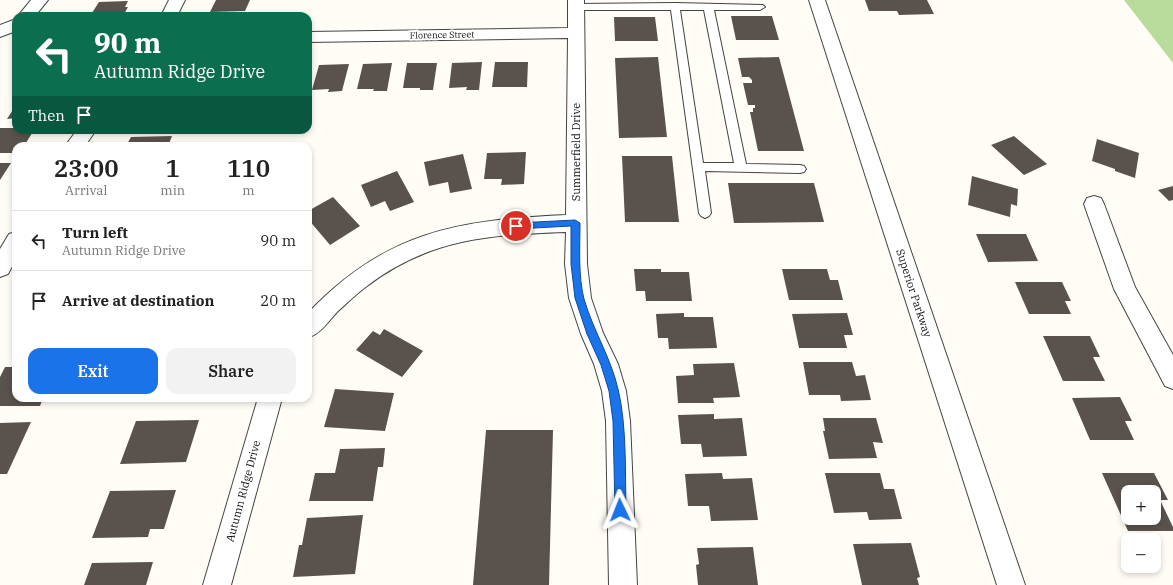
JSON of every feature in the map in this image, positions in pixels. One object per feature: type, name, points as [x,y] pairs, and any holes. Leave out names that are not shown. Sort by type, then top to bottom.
[{"type":"street","points":[[30,12],[40,0]]},
{"type":"street","points":[[171,12],[177,0]]},
{"type":"street","name":"Superior Parkway","points":[[817,0],[1011,585]]},
{"type":"street","name":"Summerfield Drive","points":[[576,4],[576,264],[580,298],[592,334],[606,364],[614,391],[618,421],[623,585]]},
{"type":"street","points":[[0,32],[12,26]]},
{"type":"street","name":"Florence Street","points":[[312,37],[576,33]]},
{"type":"street","points":[[77,142],[84,134]]},
{"type":"street","points":[[1094,204],[1125,289],[1173,378]]},
{"type":"street","points":[[312,324],[340,294],[381,263],[421,245],[450,236],[502,227],[575,223]]},
{"type":"street","points":[[0,268],[12,247]]},
{"type":"street","name":"Autumn Ridge Drive","points":[[217,585],[269,402]]},
{"type":"lane","points":[[576,4],[760,7]]},
{"type":"lane","points":[[675,6],[700,167],[705,213]]},
{"type":"lane","points":[[708,6],[741,168]]},
{"type":"lane","points":[[700,167],[800,169]]},
{"type":"green space","points":[[1124,0],[1173,0],[1173,63]]},
{"type":"building","points":[[216,0],[250,0],[245,11],[210,12]]},
{"type":"building","points":[[865,0],[927,0],[934,14],[899,15],[897,11],[869,11]]},
{"type":"building","points":[[128,1],[125,7],[128,7],[125,12],[93,12],[99,2]]},
{"type":"building","points":[[731,16],[772,16],[779,40],[736,40]]},
{"type":"building","points":[[614,17],[655,17],[658,41],[615,41]]},
{"type":"building","points":[[658,57],[667,137],[619,138],[615,58]]},
{"type":"building","points":[[779,57],[804,151],[758,151],[750,112],[753,112],[755,105],[748,105],[743,83],[752,83],[752,80],[749,77],[742,77],[738,58]]},
{"type":"building","points":[[482,62],[479,90],[466,90],[467,87],[449,88],[452,63]]},
{"type":"building","points":[[495,62],[528,62],[527,87],[492,87]]},
{"type":"building","points":[[392,63],[387,91],[357,89],[363,64]]},
{"type":"building","points":[[407,63],[437,63],[433,90],[403,88]]},
{"type":"building","points":[[349,64],[342,91],[328,92],[329,89],[312,90],[319,65]]},
{"type":"building","points":[[12,111],[12,118],[7,119]]},
{"type":"building","points":[[0,128],[12,128],[12,134],[32,134],[26,142],[12,142],[12,153],[0,153]]},
{"type":"building","points":[[172,136],[170,142],[128,142],[131,137]]},
{"type":"building","points":[[1014,136],[1047,164],[1024,175],[991,145]]},
{"type":"building","points":[[1097,139],[1139,153],[1135,178],[1092,161]]},
{"type":"building","points":[[526,152],[524,184],[501,185],[502,179],[484,179],[487,153]]},
{"type":"building","points":[[463,154],[472,189],[450,193],[448,182],[429,186],[424,162]]},
{"type":"building","points":[[622,156],[672,156],[679,222],[625,222]]},
{"type":"building","points":[[0,163],[11,163],[0,180]]},
{"type":"building","points":[[397,171],[414,202],[390,211],[385,201],[371,207],[361,185]]},
{"type":"building","points":[[972,176],[1018,189],[1017,206],[1011,204],[1010,217],[968,205]]},
{"type":"building","points":[[728,183],[814,183],[824,222],[734,223]]},
{"type":"building","points":[[1173,186],[1173,200],[1169,201],[1158,190]]},
{"type":"building","points":[[333,197],[360,226],[330,245],[312,224],[312,209]]},
{"type":"building","points":[[976,234],[1026,234],[1038,261],[988,262]]},
{"type":"building","points":[[634,269],[661,269],[661,272],[689,272],[692,301],[646,301],[645,291],[636,291]]},
{"type":"building","points":[[782,269],[827,269],[830,280],[838,280],[843,300],[789,300]]},
{"type":"building","points":[[1015,282],[1062,282],[1071,301],[1065,301],[1071,314],[1029,314]]},
{"type":"building","points":[[684,313],[684,317],[713,317],[717,348],[669,349],[668,338],[658,338],[656,314]]},
{"type":"building","points":[[847,313],[853,335],[844,335],[847,348],[799,348],[792,314]]},
{"type":"building","points":[[384,329],[423,351],[402,377],[356,350],[373,331],[380,335]]},
{"type":"building","points":[[1043,336],[1090,336],[1100,357],[1093,357],[1105,381],[1063,381]]},
{"type":"building","points":[[803,362],[852,362],[856,376],[865,375],[871,400],[841,401],[840,395],[809,395]]},
{"type":"building","points":[[734,363],[740,397],[713,398],[714,403],[678,403],[676,376],[694,375],[693,364]]},
{"type":"building","points":[[5,367],[12,367],[12,402],[42,402],[40,406],[0,406],[0,377]]},
{"type":"building","points":[[335,389],[394,393],[385,431],[324,427]]},
{"type":"building","points":[[1120,397],[1132,421],[1125,421],[1134,440],[1090,440],[1072,398]]},
{"type":"building","points":[[714,414],[714,419],[742,418],[747,456],[703,457],[701,444],[681,444],[678,415]]},
{"type":"building","points":[[823,418],[876,418],[883,443],[873,442],[877,458],[829,459],[823,431],[825,431]]},
{"type":"building","points":[[199,420],[186,462],[120,464],[136,421]]},
{"type":"building","points":[[31,422],[7,474],[0,474],[0,423]]},
{"type":"building","points":[[486,430],[553,430],[549,585],[473,585]]},
{"type":"building","points":[[385,448],[383,467],[378,467],[373,501],[309,501],[315,473],[335,473],[340,449]]},
{"type":"building","points":[[722,473],[723,479],[752,478],[758,520],[711,521],[709,506],[688,506],[685,474]]},
{"type":"building","points":[[825,473],[880,473],[884,489],[894,489],[902,519],[869,520],[867,512],[834,513]]},
{"type":"building","points":[[1102,473],[1154,473],[1160,485],[1121,485],[1121,515]]},
{"type":"building","points":[[1161,486],[1168,500],[1161,500]]},
{"type":"building","points":[[176,490],[164,529],[150,529],[148,537],[92,538],[110,491]]},
{"type":"building","points":[[1161,502],[1173,527],[1173,531],[1128,531],[1125,525],[1161,525]]},
{"type":"building","points":[[363,515],[355,574],[293,577],[299,545],[302,545],[307,518]]},
{"type":"building","points":[[911,543],[920,577],[917,578],[919,585],[862,585],[853,544]]},
{"type":"building","points":[[753,547],[758,585],[698,585],[696,565],[699,564],[697,548]]},
{"type":"building","points":[[153,562],[146,585],[84,585],[92,563]]},
{"type":"route","points":[[516,226],[575,223],[576,264],[580,298],[592,334],[606,364],[614,391],[618,421],[620,510]]}]
